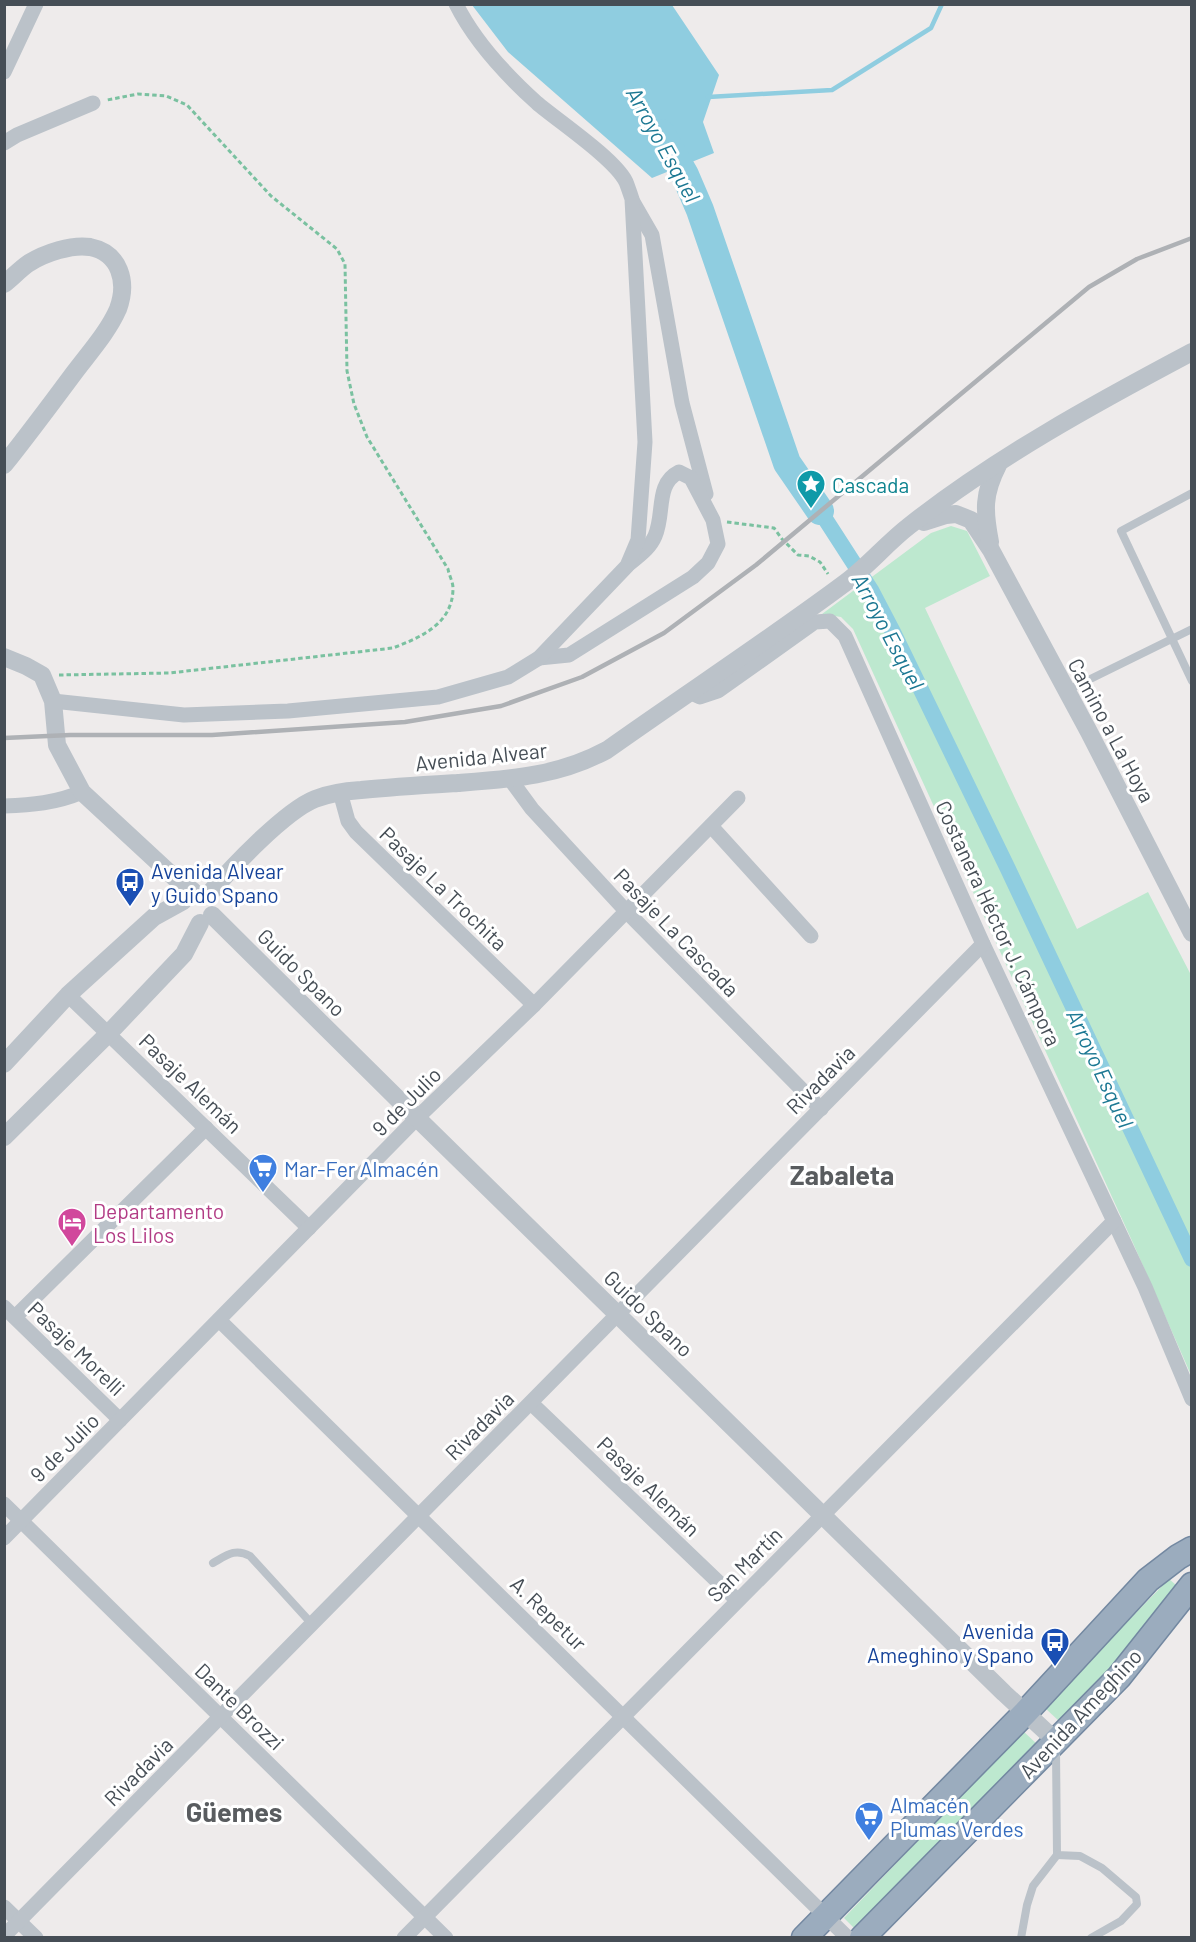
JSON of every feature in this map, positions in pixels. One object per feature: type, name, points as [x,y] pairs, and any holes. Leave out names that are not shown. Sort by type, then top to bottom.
[{"type":"highway","name":"Avenida Ameghino","points":[[804,1938],[1025,1713],[1148,1580],[1191,1550]]},
{"type":"highway","name":"Avenida Ameghino","points":[[862,1938],[1119,1677],[1191,1585]]},
{"type":"street","points":[[4,72],[36,4]]},
{"type":"street","points":[[456,4],[467,26],[529,94],[609,162],[625,180],[632,199],[652,235],[682,403],[718,544],[708,562],[693,577],[569,655],[539,658]]},
{"type":"street","points":[[4,143],[17,135],[93,103]]},
{"type":"street","points":[[627,566],[638,540],[645,442],[632,199]]},
{"type":"street","points":[[4,284],[29,263],[57,251],[81,246],[97,249],[113,258],[120,271],[122,286],[118,308],[99,341],[4,465]]},
{"type":"street","name":"Camino a La Hoya","points":[[842,585],[908,526],[1000,460],[1111,395],[1191,352]]},
{"type":"street","name":"Camino a La Hoya","points":[[991,550],[985,513],[986,498],[989,481],[1000,460]]},
{"type":"street","points":[[53,701],[184,715],[288,711],[438,697],[508,677],[539,658],[627,566],[648,549],[655,536],[662,511],[664,486],[670,477],[679,472],[691,478],[713,520]]},
{"type":"street","name":"Camino a La Hoya","points":[[908,526],[956,514],[971,520],[991,550],[1191,933]]},
{"type":"street","name":"Avenida Alvear","points":[[4,1064],[68,995],[154,917],[193,896],[300,807],[315,799],[340,792],[510,779],[559,771],[584,762],[607,750],[842,585]]},
{"type":"street","name":"Costanera Héctor J. Cámpora","points":[[689,692],[700,698],[709,695],[815,622],[830,621],[845,636],[983,944],[1162,1325],[1191,1399]]},
{"type":"street","points":[[4,657],[42,675],[53,701],[57,745],[82,792],[193,896],[215,904],[184,954],[109,1033],[4,1137]]},
{"type":"street","name":"Pasaje La Cascada","points":[[510,779],[532,809],[627,911],[821,1109]]},
{"type":"street","points":[[4,806],[54,802],[82,792]]},
{"type":"street","name":"Pasaje La Trochita","points":[[340,792],[348,821],[356,832],[534,1005]]},
{"type":"street","name":"9 de Julio","points":[[4,1538],[417,1118],[534,1005],[738,798]]},
{"type":"street","points":[[711,826],[811,936]]},
{"type":"street","name":"Guido Spano","points":[[193,896],[184,915],[191,921],[206,919],[417,1118],[1056,1741]]},
{"type":"street","name":"Rivadavia","points":[[4,1936],[983,944]]},
{"type":"street","name":"Pasaje Alemán","points":[[68,995],[309,1228]]},
{"type":"street","points":[[10,1312],[207,1128]]},
{"type":"street","name":"San Martín","points":[[404,1938],[1114,1221]]},
{"type":"street","name":"Pasaje Morelli","points":[[10,1312],[120,1420]]},
{"type":"street","name":"A. Repetur","points":[[219,1320],[848,1938]]},
{"type":"street","name":"Pasaje Alemán","points":[[531,1402],[737,1600]]},
{"type":"street","name":"Dante Brozzi","points":[[4,1504],[446,1938]]},
{"type":"street","points":[[4,1907],[36,1938]]},
{"type":"lane","points":[[1191,493],[1121,531],[1191,681]]},
{"type":"lane","points":[[1066,691],[1191,629]]},
{"type":"lane","points":[[213,1563],[233,1551],[243,1551],[312,1624]]},
{"type":"lane","points":[[1021,1938],[1033,1886],[1057,1855],[1056,1741]]},
{"type":"lane","points":[[1057,1855],[1080,1856],[1088,1860],[1102,1868],[1136,1897],[1137,1904],[1121,1921],[1091,1938]]},
{"type":"path","points":[[42,675],[169,673],[393,648],[423,637],[440,622],[449,607],[453,588],[448,569],[367,437],[354,404],[347,371],[345,264],[337,249],[271,196],[187,105],[166,96],[138,94],[93,103]]},
{"type":"path","points":[[713,520],[774,528],[798,555],[809,556],[820,562],[842,585]]},
{"type":"green space","points":[[951,526],[967,531],[990,576],[925,608],[1077,929],[1148,892],[1191,975],[1191,1375],[853,629],[841,617],[822,614],[931,533]]},
{"type":"green space","points":[[1169,1579],[1176,1585],[1110,1670],[1060,1722],[1044,1707]]},
{"type":"green space","points":[[1023,1731],[1038,1745],[858,1932],[844,1918]]},
{"type":"water","points":[[472,5],[672,5],[719,75],[703,122],[714,153],[652,178],[508,52]]},
{"type":"waterway","points":[[708,97],[832,90],[931,28],[942,4]]},
{"type":"waterway","name":"Arroyo Esquel","points":[[661,133],[685,175],[700,210],[787,463],[820,511]]},
{"type":"waterway","name":"Arroyo Esquel","points":[[820,511],[871,590],[893,632],[1192,1259]]},
{"type":"railway","points":[[4,738],[70,735],[212,735],[405,722],[501,706],[582,677],[664,633],[756,565],[1089,287],[1137,259],[1192,238]]},
{"type":"place","name":"Cascada","points":[[811,510]]},
{"type":"place","name":"Avenida Alvear y Guido Spano","points":[[130,908]]},
{"type":"place","name":"Mar-Fer Almacén","points":[[263,1194]]},
{"type":"place","name":"Departamento Los Lilos","points":[[72,1248]]},
{"type":"place","name":"Avenida Ameghino y Spano","points":[[1055,1668]]},
{"type":"place","name":"Almacén Plumas Verdes","points":[[869,1842]]},
{"type":"district","name":"Zabaleta","points":[[842,1174]]},
{"type":"district","name":"Güemes","points":[[234,1811]]}]
